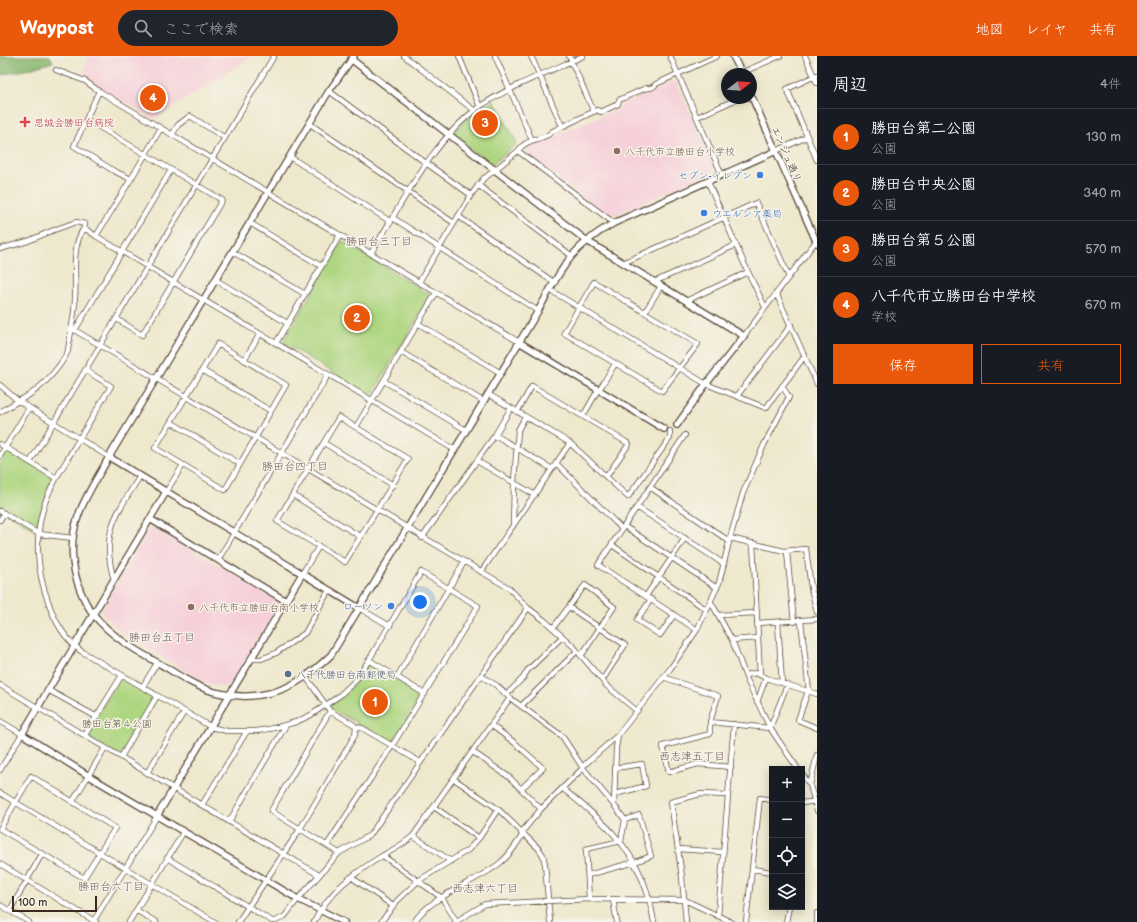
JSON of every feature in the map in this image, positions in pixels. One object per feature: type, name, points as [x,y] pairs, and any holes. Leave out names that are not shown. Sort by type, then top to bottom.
[{"type":"street","points":[[30,462],[274,56]]},
{"type":"street","points":[[404,56],[475,111]]},
{"type":"street","points":[[459,56],[480,107]]},
{"type":"street","points":[[495,56],[532,140]]},
{"type":"street","points":[[531,56],[562,126]]},
{"type":"street","points":[[569,56],[594,112]]},
{"type":"street","points":[[371,253],[426,163],[436,148],[449,135],[480,107],[510,89],[583,56]]},
{"type":"street","points":[[670,56],[722,175]]},
{"type":"street","points":[[419,282],[478,185],[484,178],[521,147],[532,140],[551,133],[562,126],[597,110],[601,112],[618,104],[619,100],[646,88],[648,89],[655,86],[656,84],[717,56]]},
{"type":"street","points":[[734,56],[739,68]]},
{"type":"street","points":[[755,68],[780,56]]},
{"type":"street","points":[[805,56],[816,76],[817,83]]},
{"type":"street","points":[[744,336],[587,241],[350,58],[203,300],[82,504],[73,538],[73,562],[76,577],[85,601],[93,614],[117,638],[194,684],[211,691],[229,695],[248,696],[270,693],[290,686],[306,677],[316,670],[331,655],[555,283],[562,268],[572,256],[587,241],[614,223],[807,137]]},
{"type":"street","points":[[56,70],[85,81],[172,135],[598,390],[664,429],[670,431]]},
{"type":"street","points":[[816,76],[787,89],[817,160]]},
{"type":"street","points":[[99,90],[74,146],[114,171],[131,179]]},
{"type":"street","points":[[329,91],[471,195]]},
{"type":"street","points":[[697,117],[726,104]]},
{"type":"street","name":"エンジュ通り","points":[[755,104],[817,241]]},
{"type":"street","points":[[172,135],[178,125],[190,116],[225,138]]},
{"type":"street","points":[[86,118],[222,200],[142,335],[117,319]]},
{"type":"street","points":[[310,124],[454,223]]},
{"type":"street","points":[[96,236],[161,128]]},
{"type":"street","points":[[518,151],[614,223]]},
{"type":"street","points":[[290,157],[440,248],[538,311]]},
{"type":"street","points":[[73,329],[172,170]]},
{"type":"street","points":[[708,182],[765,307]]},
{"type":"street","points":[[478,185],[572,256]]},
{"type":"street","points":[[623,263],[756,203],[789,277]]},
{"type":"street","points":[[458,216],[555,283]]},
{"type":"street","points":[[0,249],[28,241],[76,222],[85,224],[74,256],[75,299],[73,329],[68,351],[63,362],[40,387],[0,412]]},
{"type":"street","points":[[250,223],[321,266]]},
{"type":"street","points":[[84,228],[455,450]]},
{"type":"street","points":[[276,343],[340,235]]},
{"type":"street","points":[[488,394],[570,443],[628,497],[670,438],[670,431],[677,425],[706,384],[817,241]]},
{"type":"street","points":[[654,282],[736,246]]},
{"type":"street","points":[[233,252],[305,294]]},
{"type":"street","points":[[686,301],[748,272]]},
{"type":"street","points":[[216,280],[287,323]]},
{"type":"street","points":[[594,282],[645,312],[698,344],[662,391],[564,333],[594,282]]},
{"type":"street","points":[[645,312],[661,286]]},
{"type":"street","points":[[550,290],[706,384],[766,408],[804,357]]},
{"type":"street","points":[[356,427],[419,324],[436,293]]},
{"type":"street","points":[[776,293],[817,384]]},
{"type":"street","points":[[419,324],[500,373]]},
{"type":"street","points":[[737,396],[791,326]]},
{"type":"street","points":[[73,329],[422,538],[509,588],[528,608],[553,628],[577,651],[607,686],[637,711]]},
{"type":"street","points":[[244,360],[260,334]]},
{"type":"street","points":[[218,344],[286,385],[225,490],[155,448],[202,370],[218,344]]},
{"type":"street","points":[[401,352],[484,401]]},
{"type":"street","points":[[583,416],[615,364]]},
{"type":"street","points":[[85,370],[111,386],[56,478],[46,499],[42,511],[39,534],[38,564],[42,587],[54,616],[68,639],[74,646],[122,675],[211,727],[227,731],[265,730],[286,725],[311,715],[345,691],[355,681],[390,626],[421,572],[478,606],[425,694],[327,845]]},
{"type":"street","points":[[202,370],[271,411]]},
{"type":"street","points":[[218,560],[328,375]]},
{"type":"street","points":[[384,380],[466,430]]},
{"type":"street","points":[[0,385],[17,400],[53,423],[390,626]]},
{"type":"street","points":[[517,412],[532,386],[629,444],[606,477]]},
{"type":"street","points":[[414,922],[424,910],[500,863],[512,852],[522,834],[541,809],[618,735],[670,669],[696,630],[717,588],[742,493],[789,397],[782,386]]},
{"type":"street","points":[[0,456],[29,408]]},
{"type":"street","points":[[422,538],[495,435],[511,408]]},
{"type":"street","points":[[339,417],[356,427],[408,459],[345,562],[277,521],[339,417]]},
{"type":"street","points":[[513,526],[516,447],[518,430],[525,417]]},
{"type":"street","points":[[171,422],[240,464]]},
{"type":"street","points":[[495,435],[552,469]]},
{"type":"street","points":[[685,435],[598,564],[696,630]]},
{"type":"street","points":[[324,443],[393,484]]},
{"type":"street","points":[[481,572],[570,443]]},
{"type":"street","points":[[0,444],[56,478]]},
{"type":"street","points":[[477,461],[535,495]]},
{"type":"street","points":[[556,462],[623,527],[717,588]]},
{"type":"street","points":[[0,770],[183,465]]},
{"type":"street","points":[[114,580],[108,556],[111,528],[117,514],[140,476]]},
{"type":"street","points":[[650,487],[729,539],[753,543],[787,552],[806,549],[811,588],[817,612]]},
{"type":"street","points":[[293,495],[362,536]]},
{"type":"street","points":[[637,507],[724,564]]},
{"type":"street","points":[[0,520],[2,512],[39,534],[73,538]]},
{"type":"street","points":[[150,519],[286,601]]},
{"type":"street","points":[[646,596],[685,538]]},
{"type":"street","points":[[753,543],[760,675]]},
{"type":"street","points":[[612,545],[706,610]]},
{"type":"street","points":[[0,864],[95,921],[319,546]]},
{"type":"street","points":[[787,552],[794,622]]},
{"type":"street","points":[[397,677],[464,562]]},
{"type":"street","points":[[553,628],[585,585],[614,607],[581,656]]},
{"type":"street","points":[[252,658],[261,659],[276,653],[305,633],[329,590]]},
{"type":"street","points":[[651,600],[637,620],[648,628],[660,635],[674,615]]},
{"type":"street","points":[[711,602],[732,640],[745,675],[770,728],[796,766]]},
{"type":"street","points":[[569,607],[625,645],[602,679]]},
{"type":"street","points":[[167,858],[272,921],[276,921],[285,916],[339,853],[370,835],[528,608]]},
{"type":"street","points":[[719,615],[756,613]]},
{"type":"street","points":[[757,623],[794,622],[817,619]]},
{"type":"street","points":[[801,621],[809,691],[798,720],[817,728]]},
{"type":"street","points":[[778,622],[782,683]]},
{"type":"street","points":[[314,922],[326,900],[351,877],[405,843],[413,836],[491,726],[509,696],[527,671],[562,637]]},
{"type":"street","points":[[732,640],[758,638]]},
{"type":"street","points":[[521,706],[577,651]]},
{"type":"street","points":[[369,660],[425,694]]},
{"type":"street","points":[[142,686],[157,662]]},
{"type":"street","points":[[745,675],[756,673],[766,678],[817,694]]},
{"type":"street","points":[[85,735],[122,675]]},
{"type":"street","points":[[481,676],[496,685],[521,706],[562,736],[583,768],[614,804],[625,820],[621,841]]},
{"type":"street","points":[[663,676],[718,696],[710,722],[710,734],[663,746],[670,772],[698,764],[731,767]]},
{"type":"street","points":[[306,677],[330,711],[420,762]]},
{"type":"street","points":[[757,702],[766,678]]},
{"type":"street","points":[[0,685],[283,855],[319,875]]},
{"type":"street","points":[[770,728],[787,685]]},
{"type":"street","points":[[48,690],[97,717]]},
{"type":"street","points":[[121,757],[157,696]]},
{"type":"street","points":[[330,711],[271,811],[339,853]]},
{"type":"street","points":[[147,773],[184,712]]},
{"type":"street","points":[[0,721],[89,776],[265,880],[319,911],[344,922]]},
{"type":"street","points":[[710,722],[770,728]]},
{"type":"street","points":[[718,916],[734,724]]},
{"type":"street","points":[[229,822],[286,725]]},
{"type":"street","points":[[491,726],[515,743],[543,768],[521,789]]},
{"type":"street","points":[[238,922],[300,829],[355,735],[356,727]]},
{"type":"street","points":[[202,805],[246,731]]},
{"type":"street","points":[[614,804],[618,735]]},
{"type":"street","points":[[73,802],[105,748]]},
{"type":"street","points":[[473,752],[509,777],[541,809]]},
{"type":"street","points":[[810,785],[817,757]]},
{"type":"street","points":[[615,768],[642,764],[646,786],[615,794]]},
{"type":"street","points":[[31,776],[73,802],[115,828],[84,878],[0,828],[31,776]]},
{"type":"street","points":[[805,778],[810,785],[817,811]]},
{"type":"street","points":[[454,779],[498,809],[538,849],[544,859],[550,922]]},
{"type":"street","points":[[562,788],[600,819],[621,841],[635,862],[646,888],[654,922]]},
{"type":"street","points":[[0,793],[215,922]]},
{"type":"street","points":[[686,922],[685,900],[671,802],[700,794],[728,795]]},
{"type":"street","points":[[746,922],[760,798],[769,800]]},
{"type":"street","points":[[805,803],[815,801]]},
{"type":"street","points":[[434,807],[479,838]]},
{"type":"street","points":[[381,922],[393,906],[418,881],[468,850],[479,838],[498,809]]},
{"type":"street","points":[[588,875],[651,856],[639,814],[625,820]]},
{"type":"street","points":[[129,922],[184,831]]},
{"type":"street","points":[[413,836],[451,861]]},
{"type":"street","points":[[589,899],[586,849],[621,841]]},
{"type":"street","points":[[678,849],[723,852]]},
{"type":"street","points":[[10,910],[42,854]]},
{"type":"street","points":[[383,856],[442,898],[456,922],[485,904],[589,899],[685,900],[731,922]]},
{"type":"street","points":[[752,869],[769,872]]},
{"type":"street","points":[[351,877],[393,906]]},
{"type":"street","points":[[613,900],[617,922]]},
{"type":"street","points":[[0,905],[29,922]]},
{"type":"street","points":[[136,910],[156,922]]},
{"type":"street","points":[[786,922],[788,910]]},
{"type":"street","points":[[816,922],[817,913]]},
{"type":"shaded area","points":[[88,56],[253,56],[154,119],[83,77]]},
{"type":"shaded area","name":"八千代市立勝田台小学校","points":[[676,81],[714,166],[712,172],[613,216],[608,216],[526,154],[527,148],[620,108],[622,104]]},
{"type":"shaded area","name":"八千代市立勝田台南小学校","points":[[154,527],[278,601],[279,606],[230,686],[222,687],[207,683],[189,673],[122,633],[103,614],[102,609],[149,528]]},
{"type":"green space","points":[[0,56],[50,56],[53,62],[0,75]]},
{"type":"green space","points":[[494,101],[517,143],[492,165],[451,135],[475,112]]},
{"type":"green space","points":[[342,241],[431,295],[371,396],[283,342]]},
{"type":"green space","points":[[6,450],[55,479],[48,492],[40,516],[38,531],[0,509],[0,461]]},
{"type":"green space","points":[[369,662],[422,695],[392,743],[362,726],[357,726],[356,722],[332,710],[329,705],[356,683]]},
{"type":"green space","name":"勝田台第４公園","points":[[122,675],[157,696],[121,757],[85,735]]},
{"type":"place","name":"八千代市立勝田台中学校","points":[[153,98]]},
{"type":"place","name":"思誠会勝田台病院","points":[[25,122]]},
{"type":"place","name":"勝田台第５公園","points":[[485,123]]},
{"type":"place","name":"八千代市立勝田台小学校","points":[[617,151]]},
{"type":"place","name":"セブン-イレブン","points":[[760,175]]},
{"type":"place","name":"ウエルシア薬局","points":[[704,213]]},
{"type":"place","name":"勝田台中央公園","points":[[357,318]]},
{"type":"place","name":"ローソン","points":[[391,606]]},
{"type":"place","name":"八千代市立勝田台南小学校","points":[[191,607]]},
{"type":"place","name":"八千代勝田台南郵便局","points":[[288,674]]},
{"type":"place","name":"勝田台第二公園","points":[[375,702]]},
{"type":"district","name":"勝田台三丁目","points":[[379,241]]},
{"type":"district","name":"勝田台四丁目","points":[[295,466]]},
{"type":"district","name":"勝田台五丁目","points":[[162,637]]},
{"type":"district","name":"西志津五丁目","points":[[692,756]]},
{"type":"district","name":"勝田台六丁目","points":[[111,886]]},
{"type":"district","name":"西志津六丁目","points":[[485,888]]}]
